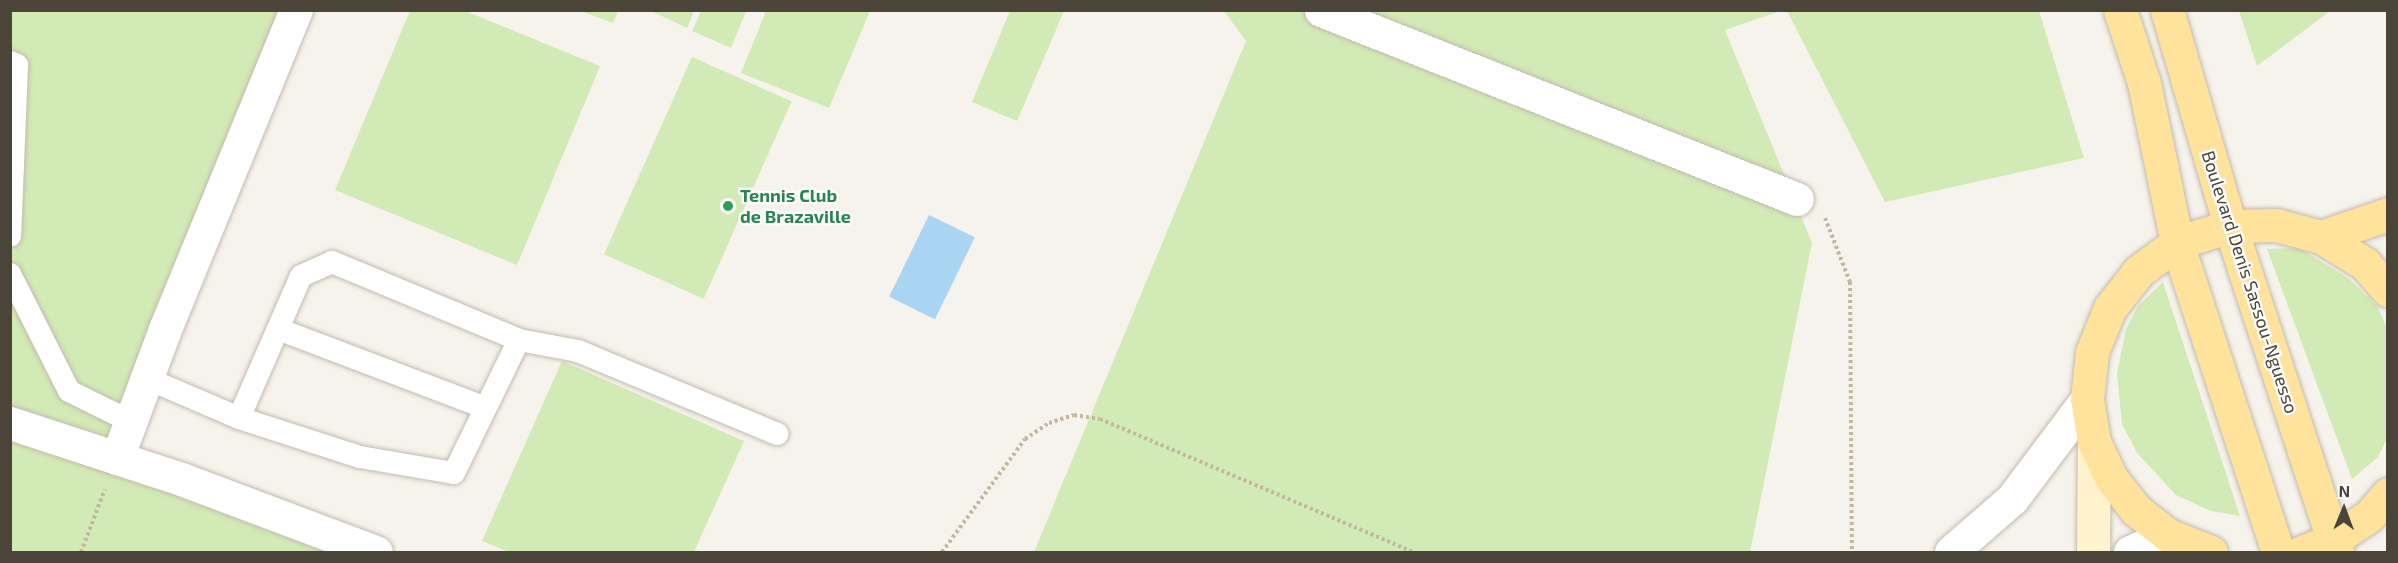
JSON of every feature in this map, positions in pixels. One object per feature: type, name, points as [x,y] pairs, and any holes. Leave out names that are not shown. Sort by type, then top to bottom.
[{"type":"main road","points":[[2120,10],[2144,83],[2177,243],[2278,552]]},
{"type":"main road","name":"Boulevard Denis Sassou-Nguesso","points":[[2167,10],[2230,226],[2335,546]]},
{"type":"main road","points":[[2321,237],[2388,214]]},
{"type":"main road","points":[[2211,552],[2168,535],[2136,510],[2111,478],[2094,442],[2087,399],[2092,352],[2109,308],[2139,271],[2177,243],[2230,226],[2276,225],[2321,237],[2365,264],[2388,290]]},
{"type":"main road","points":[[2302,552],[2335,546],[2388,494]]},
{"type":"street","points":[[117,458],[146,378],[296,10]]},
{"type":"street","points":[[1321,10],[1797,199]]},
{"type":"street","points":[[1951,552],[2012,499],[2087,399]]},
{"type":"street","points":[[10,423],[117,458],[376,552]]},
{"type":"street","points":[[2093,552],[2094,442]]},
{"type":"street","points":[[2130,552],[2168,535]]},
{"type":"lane","points":[[10,62],[18,65],[10,236]]},
{"type":"lane","points":[[239,418],[301,276],[332,262],[519,340],[578,351],[777,434]]},
{"type":"lane","points":[[10,274],[69,391],[130,421]]},
{"type":"lane","points":[[278,329],[486,408]]},
{"type":"lane","points":[[146,378],[239,418],[360,457],[454,473],[519,340]]},
{"type":"path","points":[[1797,199],[1826,219],[1850,282],[1852,552]]},
{"type":"path","points":[[942,552],[1025,439],[1049,423],[1074,415],[1100,419],[1413,552]]},
{"type":"path","points":[[81,552],[117,458]]},
{"type":"green space","points":[[618,10],[613,23],[581,11]]},
{"type":"green space","points":[[649,10],[694,10],[694,11],[687,28]]},
{"type":"green space","points":[[2239,10],[2330,11],[2257,66]]},
{"type":"green space","points":[[10,11],[296,11],[118,454],[375,552],[11,552]]},
{"type":"green space","points":[[410,11],[465,11],[600,66],[517,265],[335,190]]},
{"type":"green space","points":[[701,11],[746,11],[731,48],[692,31]]},
{"type":"green space","points":[[766,11],[870,11],[829,108],[741,73]]},
{"type":"green space","points":[[1010,11],[1064,11],[1017,121],[972,102]]},
{"type":"green space","points":[[1224,11],[1780,11],[1725,30],[1812,243],[1750,552],[1034,552],[1246,41]]},
{"type":"green space","points":[[1787,11],[2039,11],[2084,158],[1885,202]]},
{"type":"green space","points":[[692,57],[792,101],[704,299],[604,254]]},
{"type":"green space","points":[[2299,248],[2348,278],[2378,307],[2387,329],[2387,438],[2378,457],[2352,479],[2267,249]]},
{"type":"green space","points":[[2163,282],[2240,516],[2211,511],[2176,495],[2137,453],[2122,424],[2117,374],[2126,329],[2138,306]]},
{"type":"green space","points":[[562,361],[744,441],[694,552],[509,552],[482,541]]},
{"type":"water","points":[[929,215],[975,237],[935,319],[889,297]]},
{"type":"place","name":"Tennis Club de Brazaville","points":[[728,206]]}]
